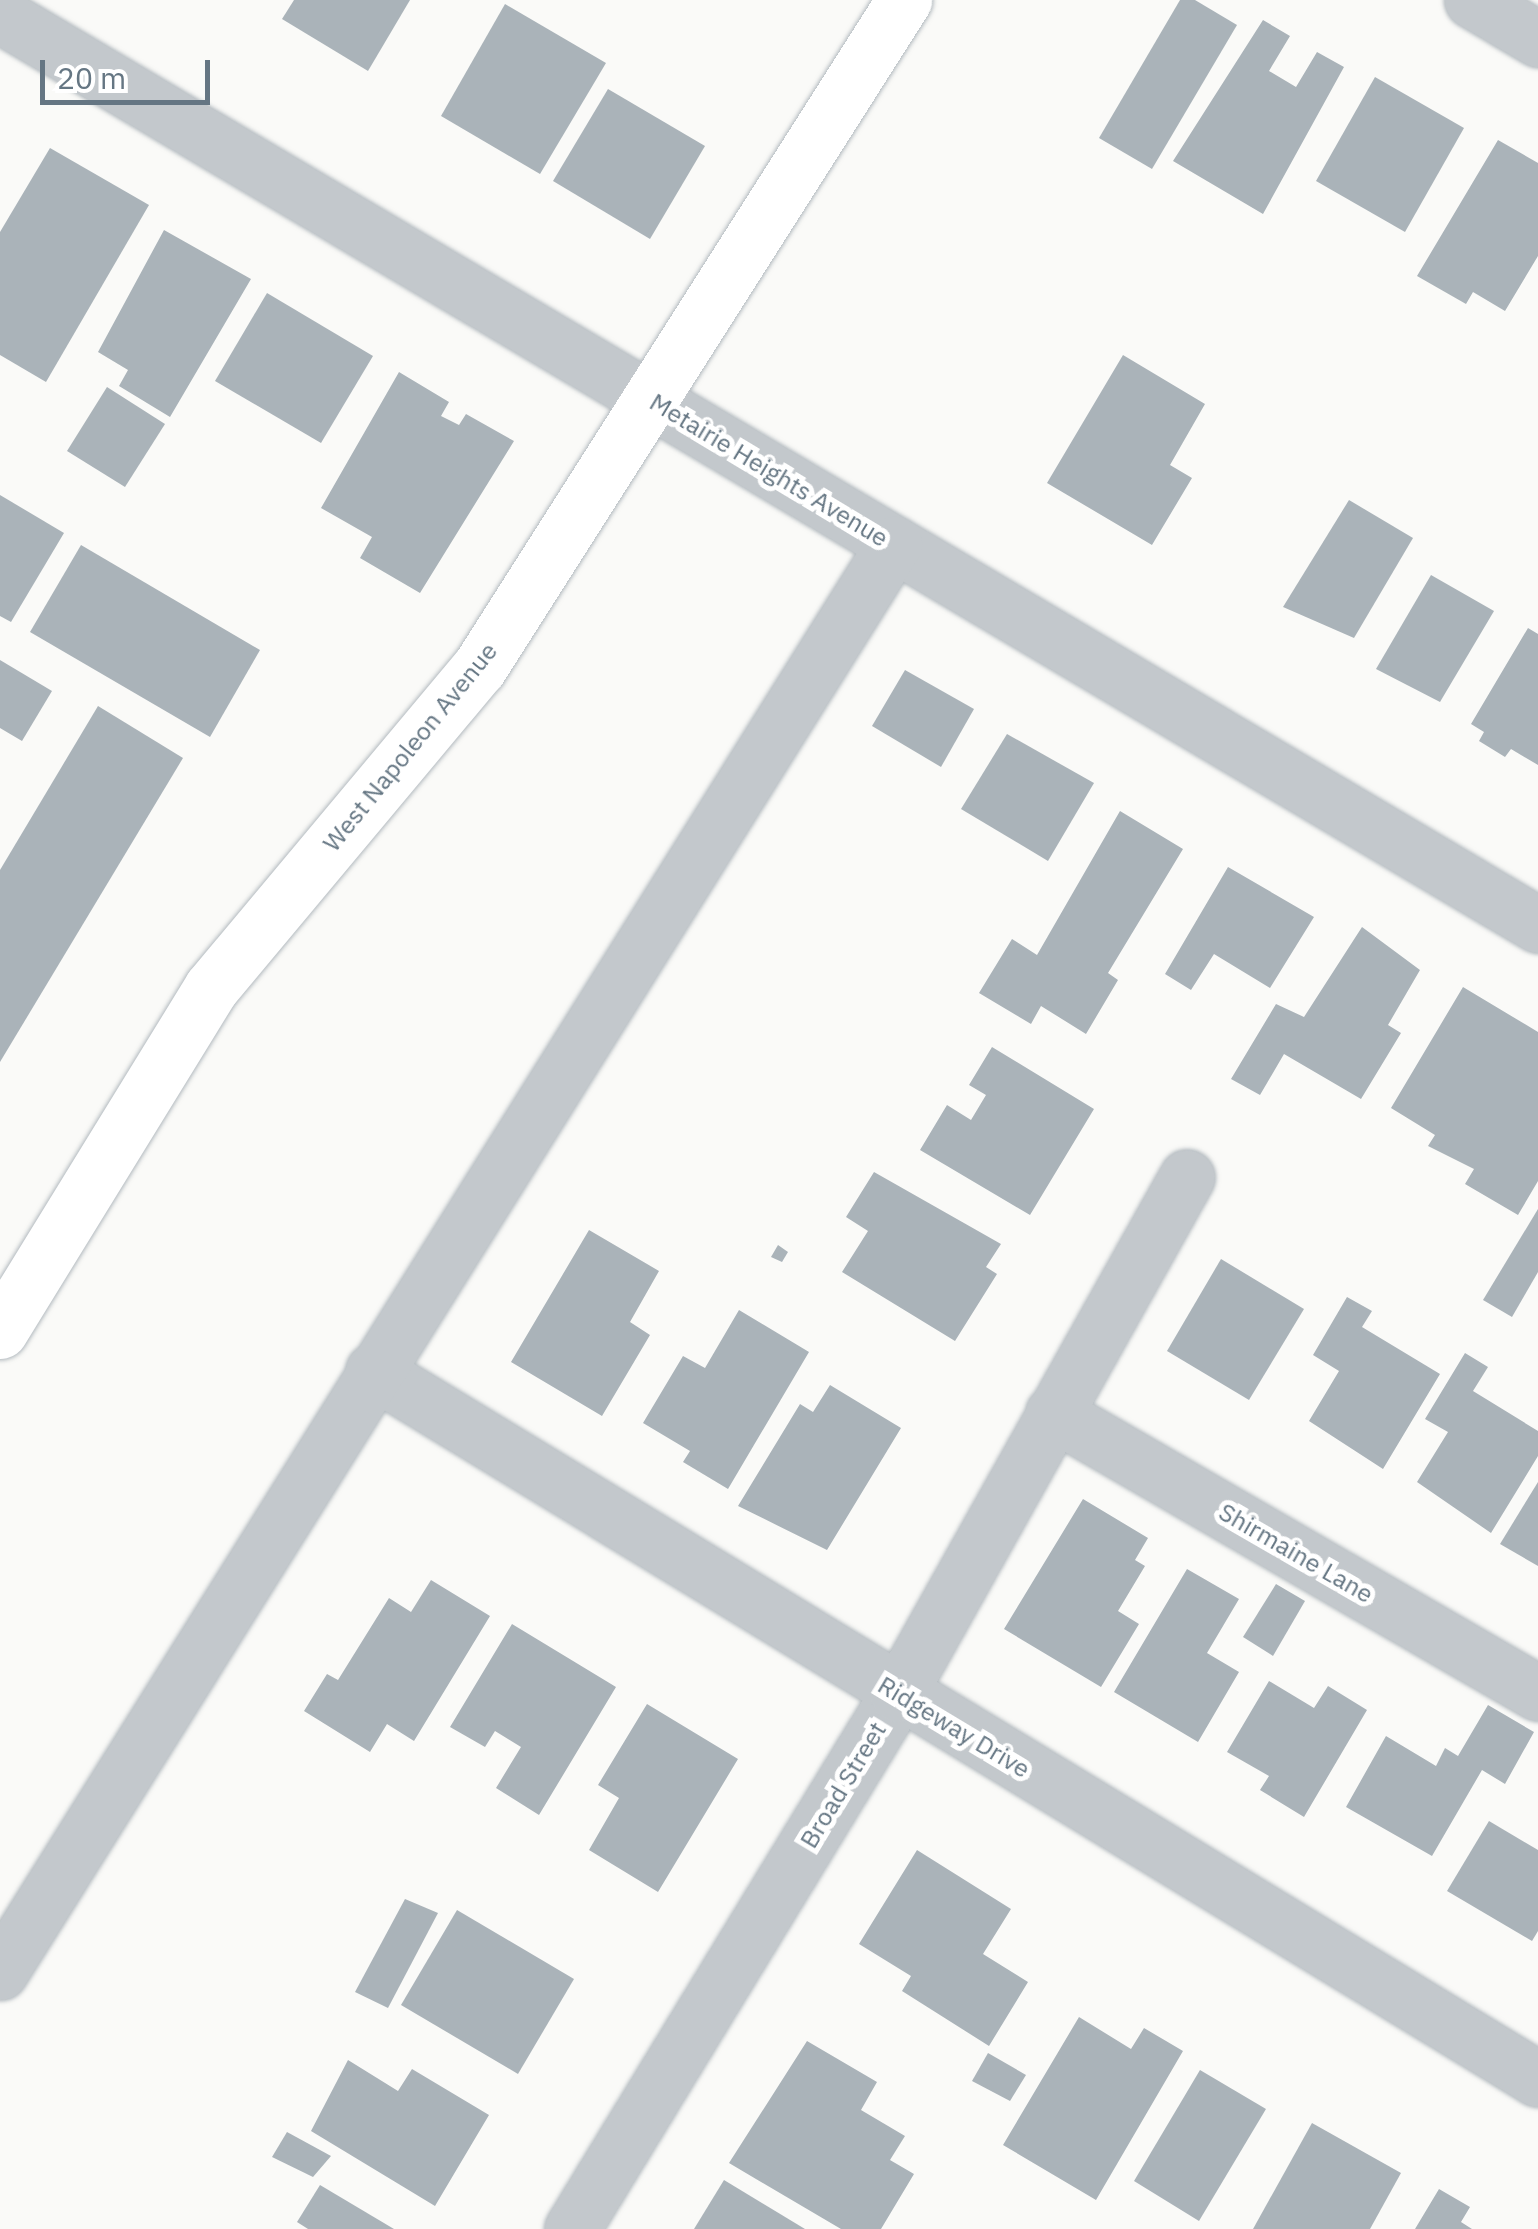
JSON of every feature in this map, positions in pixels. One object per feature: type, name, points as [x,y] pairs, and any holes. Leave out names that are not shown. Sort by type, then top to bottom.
[{"type":"street","name":"West Napoleon Avenue","points":[[4,1314],[211,988],[479,668],[904,0]]},
{"type":"street","points":[[1472,0],[1538,39]]},
{"type":"street","name":"Metairie Heights Avenue","points":[[0,15],[1538,925]]},
{"type":"street","points":[[0,1972],[372,1371],[894,544]]},
{"type":"street","name":"Broad Street","points":[[572,2229],[898,1694],[1187,1177]]},
{"type":"street","name":"Ridgeway Drive","points":[[372,1371],[898,1694],[1538,2079]]},
{"type":"street","name":"Shirmaine Lane","points":[[1053,1413],[1538,1693]]},
{"type":"building","points":[[294,0],[410,0],[368,71],[282,19]]},
{"type":"building","points":[[1180,0],[1195,0],[1237,25],[1152,169],[1099,138]]},
{"type":"building","points":[[505,4],[606,63],[540,174],[441,116]]},
{"type":"building","points":[[1263,20],[1290,36],[1269,71],[1296,87],[1317,52],[1344,67],[1263,214],[1173,161]]},
{"type":"building","points":[[1375,77],[1464,128],[1405,232],[1316,181]]},
{"type":"building","points":[[608,89],[705,146],[650,239],[553,181]]},
{"type":"building","points":[[1498,140],[1538,163],[1538,256],[1505,311],[1473,292],[1466,304],[1417,276]]},
{"type":"building","points":[[50,148],[149,205],[46,382],[0,355],[0,232]]},
{"type":"building","points":[[164,230],[251,279],[170,417],[119,386],[128,370],[98,352]]},
{"type":"building","points":[[267,293],[373,356],[321,443],[215,381]]},
{"type":"building","points":[[1123,355],[1205,404],[1170,465],[1192,478],[1152,545],[1047,483]]},
{"type":"building","points":[[399,372],[449,402],[441,416],[459,425],[466,414],[514,441],[420,593],[360,558],[372,537],[321,508]]},
{"type":"building","points":[[107,387],[165,424],[125,487],[67,451]]},
{"type":"building","points":[[0,495],[64,533],[11,622],[0,616]]},
{"type":"building","points":[[1349,500],[1413,538],[1354,638],[1283,607]]},
{"type":"building","points":[[81,545],[260,650],[210,737],[30,632]]},
{"type":"building","points":[[1431,575],[1494,611],[1440,702],[1376,669]]},
{"type":"building","points":[[1528,628],[1538,634],[1538,765],[1511,749],[1505,757],[1479,741],[1484,732],[1471,724]]},
{"type":"building","points":[[0,660],[52,691],[22,741],[0,728]]},
{"type":"building","points":[[905,670],[974,709],[941,767],[872,726]]},
{"type":"building","points":[[98,706],[183,758],[0,1062],[0,870]]},
{"type":"building","points":[[1007,734],[1094,783],[1048,861],[961,809]]},
{"type":"building","points":[[1120,811],[1183,849],[1108,973],[1118,980],[1086,1034],[1041,1006],[1031,1024],[979,993],[1012,939],[1037,955]]},
{"type":"building","points":[[1228,867],[1314,917],[1270,988],[1214,954],[1191,990],[1165,974]]},
{"type":"building","points":[[1362,927],[1420,970],[1388,1025],[1401,1033],[1361,1099],[1284,1054],[1260,1095],[1231,1079],[1276,1004],[1304,1017]]},
{"type":"building","points":[[1463,987],[1538,1032],[1538,1181],[1518,1215],[1465,1184],[1474,1169],[1428,1146],[1435,1135],[1391,1108]]},
{"type":"building","points":[[992,1047],[1094,1109],[1030,1215],[920,1150],[947,1105],[971,1120],[986,1095],[969,1085]]},
{"type":"building","points":[[874,1172],[1001,1244],[986,1267],[997,1274],[955,1341],[842,1272],[868,1231],[846,1217]]},
{"type":"building","points":[[1538,1209],[1538,1272],[1512,1317],[1483,1300]]},
{"type":"building","points":[[589,1230],[659,1271],[630,1322],[650,1335],[602,1416],[511,1362]]},
{"type":"building","points":[[778,1245],[788,1252],[782,1262],[771,1257]]},
{"type":"building","points":[[1221,1259],[1304,1309],[1249,1400],[1167,1351]]},
{"type":"building","points":[[1347,1297],[1372,1311],[1362,1327],[1440,1374],[1383,1469],[1309,1421],[1339,1371],[1313,1355]]},
{"type":"building","points":[[739,1310],[809,1352],[728,1489],[683,1462],[690,1451],[643,1423],[683,1356],[705,1368]]},
{"type":"building","points":[[1465,1353],[1488,1367],[1473,1391],[1538,1431],[1538,1456],[1491,1533],[1417,1482],[1448,1432],[1425,1419]]},
{"type":"building","points":[[830,1385],[901,1428],[827,1550],[738,1506],[800,1404],[813,1412]]},
{"type":"building","points":[[1538,1482],[1538,1566],[1500,1544]]},
{"type":"building","points":[[1083,1499],[1148,1538],[1135,1560],[1145,1566],[1118,1611],[1139,1624],[1101,1687],[1004,1629]]},
{"type":"building","points":[[1187,1569],[1239,1599],[1207,1653],[1239,1672],[1198,1742],[1114,1692]]},
{"type":"building","points":[[431,1580],[490,1616],[414,1741],[387,1724],[370,1752],[304,1711],[327,1674],[338,1680],[389,1598],[411,1612]]},
{"type":"building","points":[[1276,1584],[1305,1601],[1273,1656],[1243,1637]]},
{"type":"building","points":[[512,1624],[616,1687],[539,1815],[496,1788],[521,1747],[495,1731],[485,1747],[450,1727]]},
{"type":"building","points":[[1269,1681],[1314,1708],[1328,1686],[1367,1710],[1304,1817],[1260,1790],[1269,1776],[1227,1752]]},
{"type":"building","points":[[647,1704],[738,1759],[658,1892],[589,1850],[619,1798],[598,1785]]},
{"type":"building","points":[[1488,1705],[1534,1732],[1505,1784],[1482,1770],[1432,1856],[1346,1807],[1386,1736],[1436,1766],[1445,1748],[1458,1756]]},
{"type":"building","points":[[1489,1821],[1538,1850],[1538,1931],[1532,1941],[1447,1891]]},
{"type":"building","points":[[917,1850],[1011,1909],[983,1954],[1028,1982],[989,2046],[902,1991],[911,1976],[859,1944]]},
{"type":"building","points":[[405,1899],[438,1913],[388,2008],[355,1992]]},
{"type":"building","points":[[457,1910],[574,1979],[518,2074],[401,2005]]},
{"type":"building","points":[[1079,2017],[1131,2049],[1144,2028],[1183,2051],[1096,2200],[1003,2145]]},
{"type":"building","points":[[807,2041],[877,2082],[861,2110],[905,2136],[890,2160],[914,2174],[881,2229],[841,2229],[729,2163]]},
{"type":"building","points":[[988,2053],[1026,2075],[1010,2101],[972,2081]]},
{"type":"building","points":[[348,2060],[398,2091],[412,2069],[489,2115],[435,2206],[311,2131]]},
{"type":"building","points":[[1200,2070],[1266,2109],[1199,2221],[1134,2181]]},
{"type":"building","points":[[1312,2123],[1401,2173],[1370,2229],[1253,2229]]},
{"type":"building","points":[[287,2132],[331,2156],[313,2177],[272,2157]]},
{"type":"building","points":[[724,2180],[805,2229],[694,2229]]},
{"type":"building","points":[[320,2185],[394,2229],[308,2229],[297,2222]]},
{"type":"building","points":[[1439,2189],[1470,2207],[1461,2222],[1472,2229],[1415,2229]]}]
